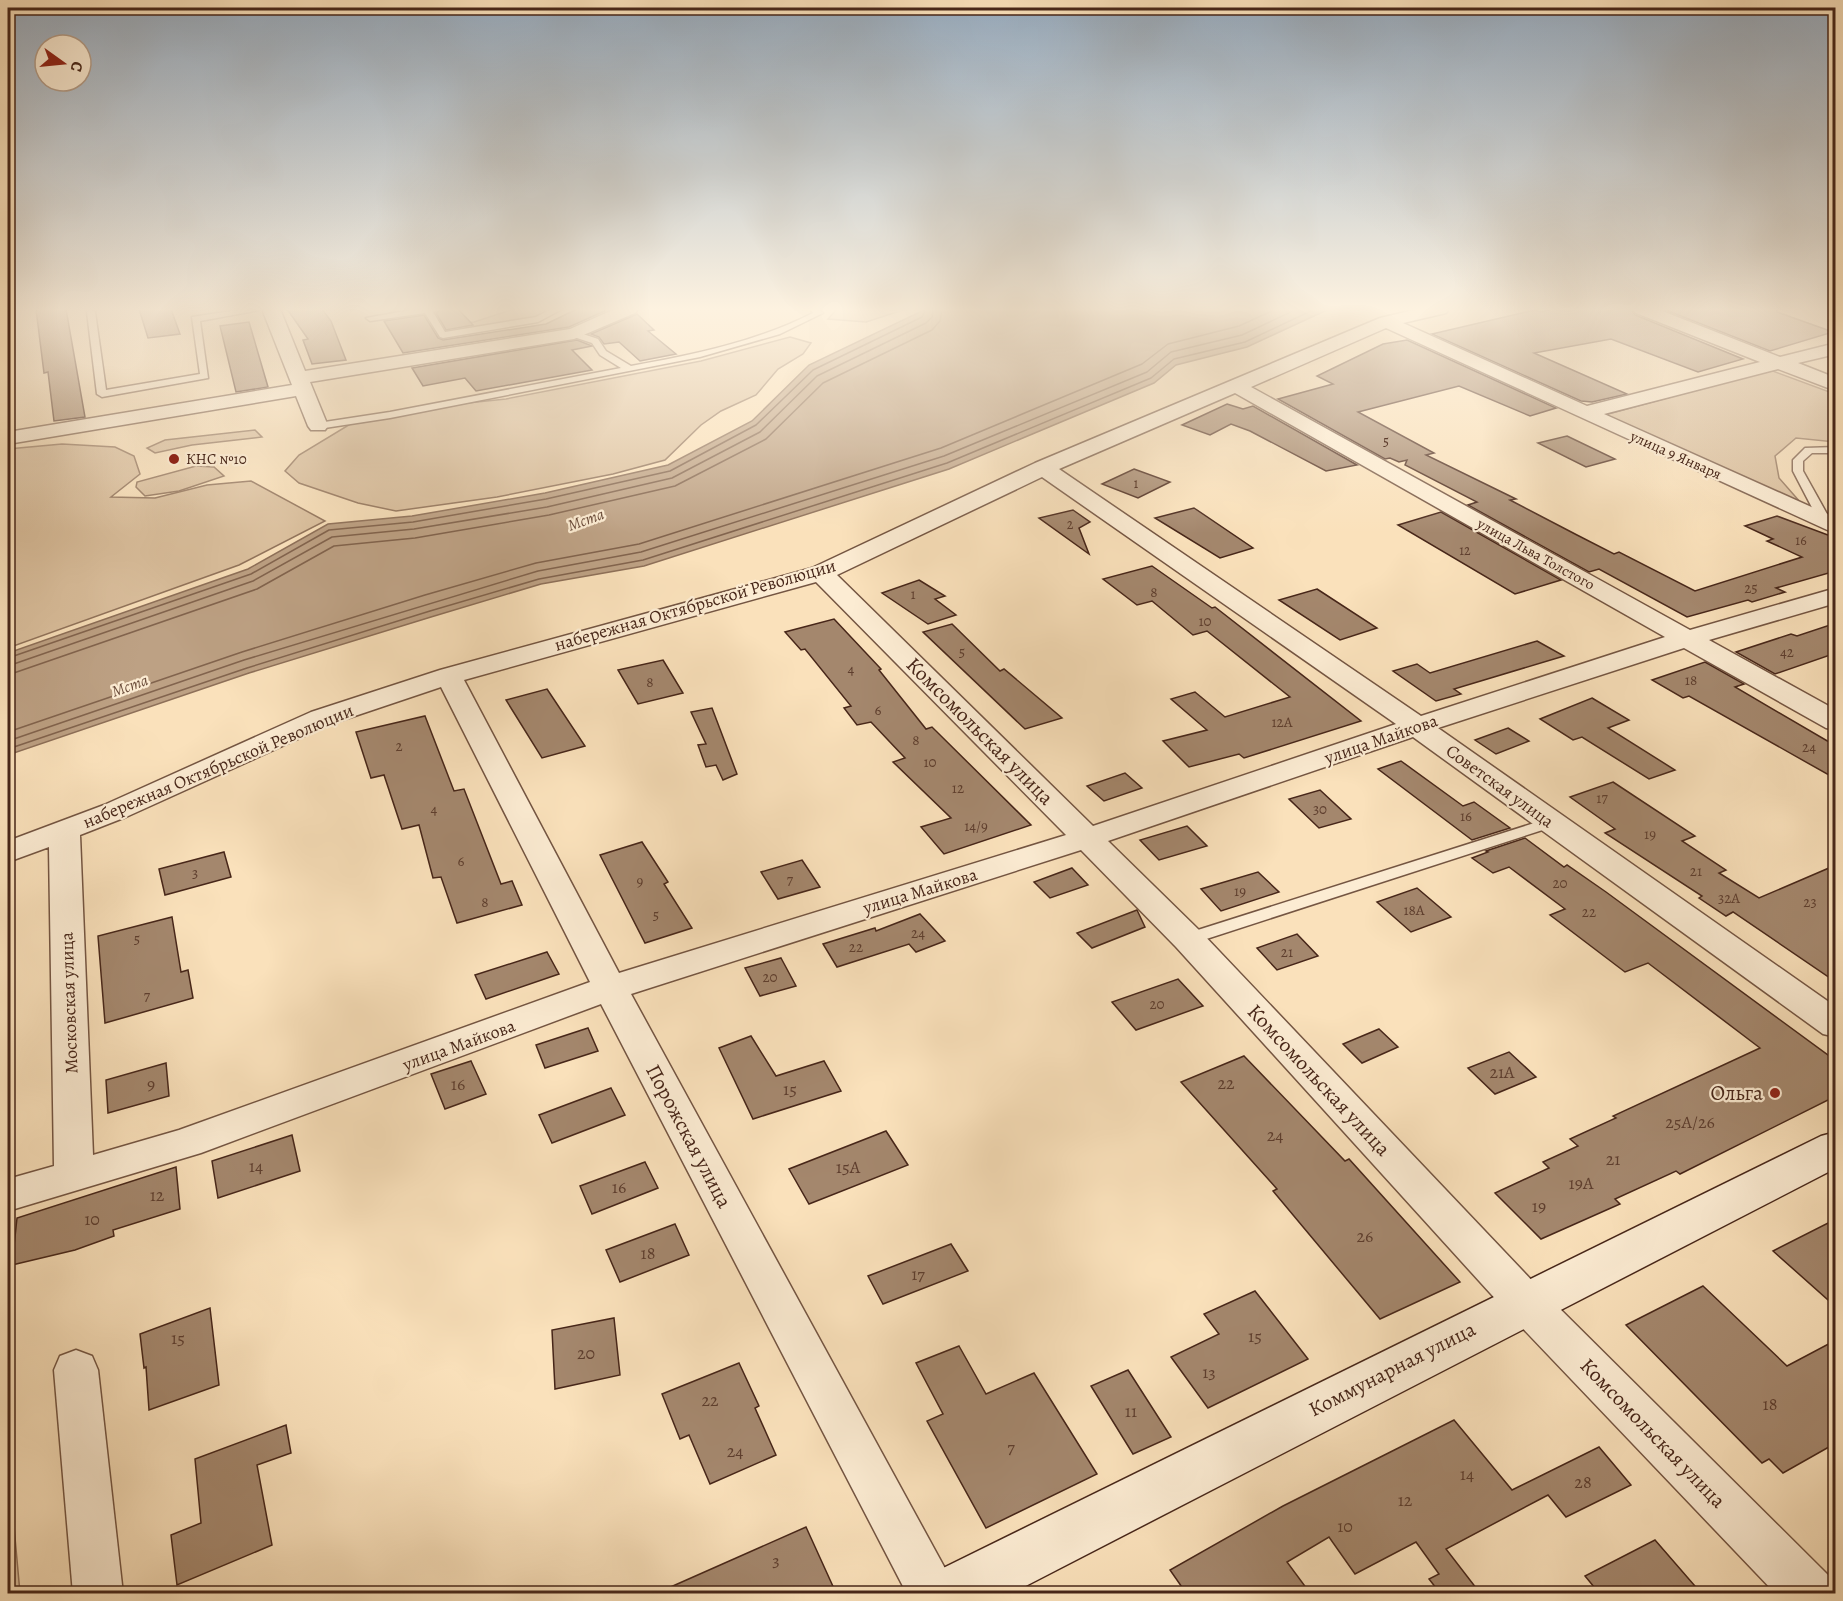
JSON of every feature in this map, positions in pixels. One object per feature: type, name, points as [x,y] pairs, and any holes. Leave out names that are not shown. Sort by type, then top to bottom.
[{"type":"main road","name":"Коммунарная улица","points":[[951,1593],[1525,1302],[1836,1148]]},
{"type":"street","points":[[8,438],[301,384],[318,426]]},
{"type":"street","name":"набережная Октябрьской Революции","points":[[8,852],[115,812],[321,718],[449,676],[820,573],[1043,468],[1241,384]]},
{"type":"street","name":"улица 9 Января","points":[[1521,384],[1831,525]]},
{"type":"street","points":[[1583,412],[1692,384]]},
{"type":"street","name":"улица Льва Толстого","points":[[1236,386],[1836,722]]},
{"type":"street","name":"Советская улица","points":[[1043,468],[1418,726],[1550,823],[1836,1025]]},
{"type":"street","name":"Комсомольская улица","points":[[820,573],[1188,939],[1525,1302],[1811,1593]]},
{"type":"street","name":"улица Майкова","points":[[8,1194],[187,1143],[610,988],[1088,838],[1418,726],[1685,639],[1836,595]]},
{"type":"street","name":"Порожская улица","points":[[449,676],[610,988],[934,1593]]},
{"type":"street","name":"Московская улица","points":[[64,830],[74,1175]]},
{"type":"street","points":[[76,1370],[99,1593]]},
{"type":"lane","points":[[101,384],[102,394],[160,384]]},
{"type":"lane","points":[[318,426],[390,415],[553,384]]},
{"type":"lane","points":[[1831,525],[1798,471],[1798,460],[1809,450],[1836,450]]},
{"type":"lane","points":[[1188,939],[1550,823]]},
{"type":"shaded area","points":[[584,384],[766,384],[756,395],[721,411],[701,425],[665,460],[613,474],[497,497],[396,511],[358,503],[299,483],[285,471],[299,455],[352,423],[419,408],[506,399]]},
{"type":"shaded area","points":[[1720,384],[1807,384],[1835,394],[1835,442],[1796,438],[1775,456],[1779,478],[1808,511],[1601,416]]},
{"type":"shaded area","points":[[255,430],[262,437],[192,445],[155,453],[147,448],[165,440]]},
{"type":"shaded area","points":[[62,444],[115,447],[134,456],[140,474],[111,497],[155,498],[207,485],[251,481],[325,521],[239,565],[8,648],[8,449]]},
{"type":"shaded area","points":[[196,466],[214,467],[224,476],[179,491],[145,496],[136,487],[137,482]]},
{"type":"shaded area","points":[[8,1460],[20,1593],[8,1593]]},
{"type":"water","name":"Мста","points":[[790,384],[1152,384],[949,469],[644,566],[541,584],[431,617],[249,673],[8,755],[8,653],[248,569],[328,524],[412,516],[545,493],[668,465],[752,421]]},
{"type":"building","points":[[49,384],[79,384],[85,417],[54,421]]},
{"type":"building","points":[[234,384],[267,384],[268,387],[236,392]]},
{"type":"building","points":[[470,384],[516,384],[476,391]]},
{"type":"building","points":[[1333,384],[1503,384],[1556,408],[1530,416],[1459,386],[1358,412],[1434,453],[1426,455],[1516,499],[1510,500],[1614,554],[1619,552],[1695,591],[1802,557],[1767,541],[1773,539],[1745,526],[1777,516],[1836,538],[1836,573],[1832,572],[1776,588],[1785,592],[1752,602],[1748,600],[1687,617],[1599,569],[1589,572],[1468,505],[1477,502],[1405,465],[1407,460],[1399,462],[1390,458],[1385,459],[1278,399]]},
{"type":"building","points":[[1543,384],[1604,384],[1627,394],[1592,402],[1581,401]]},
{"type":"building","points":[[1227,404],[1243,409],[1253,406],[1357,465],[1326,471],[1250,431],[1231,424],[1210,435],[1182,425]]},
{"type":"building","points":[[1567,436],[1615,459],[1586,467],[1538,443]]},
{"type":"building","points":[[1134,469],[1170,482],[1138,498],[1102,484]]},
{"type":"building","points":[[1194,508],[1253,548],[1220,558],[1155,518]]},
{"type":"building","points":[[1073,510],[1090,522],[1079,528],[1089,554],[1039,518]]},
{"type":"building","points":[[1441,512],[1561,580],[1515,594],[1398,525]]},
{"type":"building","points":[[1152,566],[1212,608],[1215,607],[1361,721],[1244,758],[1239,754],[1189,767],[1163,741],[1207,730],[1171,699],[1195,692],[1225,717],[1290,697],[1207,631],[1193,635],[1152,601],[1137,605],[1103,579]]},
{"type":"building","points":[[919,580],[945,596],[935,599],[956,615],[928,624],[882,593]]},
{"type":"building","points":[[1317,589],[1377,628],[1340,640],[1279,600]]},
{"type":"building","points":[[834,619],[881,669],[879,670],[926,729],[932,727],[1031,825],[944,854],[921,827],[951,818],[893,762],[905,758],[871,722],[857,725],[844,708],[851,706],[805,649],[801,650],[785,632]]},
{"type":"building","points":[[1836,623],[1836,653],[1775,674],[1736,652],[1791,634],[1797,636]]},
{"type":"building","points":[[952,624],[1000,671],[1004,669],[1062,718],[1025,729],[923,632]]},
{"type":"building","points":[[1537,641],[1564,656],[1454,689],[1461,694],[1436,701],[1393,671],[1417,664],[1430,673]]},
{"type":"building","points":[[663,660],[683,693],[638,704],[618,670]]},
{"type":"building","points":[[1705,662],[1744,684],[1735,687],[1836,746],[1836,779],[1689,696],[1683,698],[1652,680]]},
{"type":"building","points":[[547,689],[585,746],[542,758],[506,700]]},
{"type":"building","points":[[1592,698],[1629,720],[1608,728],[1675,770],[1649,779],[1582,737],[1573,740],[1540,719]]},
{"type":"building","points":[[712,708],[737,774],[723,780],[716,765],[706,767],[698,745],[706,744],[691,712]]},
{"type":"building","points":[[425,716],[454,791],[464,789],[501,884],[512,881],[522,905],[457,923],[441,877],[433,878],[419,825],[402,829],[384,775],[371,778],[356,732]]},
{"type":"building","points":[[1508,728],[1529,741],[1496,754],[1475,740]]},
{"type":"building","points":[[1401,761],[1463,806],[1474,802],[1510,828],[1472,840],[1378,769]]},
{"type":"building","points":[[1125,773],[1142,788],[1104,801],[1087,786]]},
{"type":"building","points":[[1613,782],[1695,836],[1682,841],[1726,870],[1719,873],[1759,898],[1836,865],[1836,982],[1733,912],[1726,916],[1699,898],[1702,896],[1605,833],[1615,829],[1570,797]]},
{"type":"building","points":[[1320,790],[1351,819],[1319,828],[1289,799]]},
{"type":"building","points":[[1187,826],[1207,846],[1159,860],[1140,840]]},
{"type":"building","points":[[1525,838],[1564,867],[1567,865],[1606,892],[1836,1061],[1836,1096],[1680,1174],[1676,1171],[1615,1199],[1620,1204],[1541,1239],[1495,1193],[1549,1168],[1543,1162],[1578,1146],[1570,1139],[1616,1118],[1613,1116],[1760,1048],[1648,963],[1625,972],[1550,915],[1565,909],[1509,867],[1493,873],[1472,858]]},
{"type":"building","points":[[642,842],[668,882],[664,884],[692,928],[645,943],[600,855]]},
{"type":"building","points":[[224,852],[231,877],[165,895],[159,869]]},
{"type":"building","points":[[802,860],[820,887],[778,899],[761,872]]},
{"type":"building","points":[[1072,868],[1088,885],[1050,898],[1034,882]]},
{"type":"building","points":[[1258,872],[1279,892],[1221,911],[1201,889]]},
{"type":"building","points":[[1417,888],[1451,917],[1411,932],[1377,902]]},
{"type":"building","points":[[1137,910],[1145,927],[1092,948],[1077,933]]},
{"type":"building","points":[[920,914],[945,941],[916,952],[909,944],[837,967],[823,944],[875,928],[876,931]]},
{"type":"building","points":[[172,917],[181,972],[188,970],[193,998],[105,1023],[98,936]]},
{"type":"building","points":[[1297,934],[1318,956],[1277,970],[1257,948]]},
{"type":"building","points":[[547,952],[559,974],[486,999],[475,975]]},
{"type":"building","points":[[781,958],[796,986],[760,996],[745,968]]},
{"type":"building","points":[[1178,979],[1203,1006],[1136,1030],[1112,1002]]},
{"type":"building","points":[[588,1028],[598,1051],[545,1068],[536,1045]]},
{"type":"building","points":[[1379,1029],[1398,1047],[1362,1063],[1343,1044]]},
{"type":"building","points":[[751,1036],[776,1076],[824,1061],[841,1091],[753,1119],[719,1048]]},
{"type":"building","points":[[1509,1052],[1536,1077],[1495,1094],[1468,1068]]},
{"type":"building","points":[[1244,1056],[1345,1161],[1349,1159],[1460,1282],[1380,1319],[1273,1191],[1277,1189],[1181,1082]]},
{"type":"building","points":[[471,1061],[486,1094],[445,1109],[431,1074]]},
{"type":"building","points":[[166,1063],[169,1096],[108,1113],[106,1080]]},
{"type":"building","points":[[611,1088],[625,1115],[552,1143],[539,1115]]},
{"type":"building","points":[[886,1131],[908,1165],[809,1204],[789,1169]]},
{"type":"building","points":[[292,1135],[300,1171],[218,1198],[212,1161]]},
{"type":"building","points":[[645,1162],[658,1188],[592,1214],[580,1186]]},
{"type":"building","points":[[176,1167],[180,1209],[113,1230],[114,1236],[75,1250],[12,1265],[17,1218]]},
{"type":"building","points":[[1836,1219],[1836,1307],[1773,1251]]},
{"type":"building","points":[[675,1224],[689,1255],[620,1282],[606,1250]]},
{"type":"building","points":[[951,1244],[968,1271],[883,1304],[868,1276]]},
{"type":"building","points":[[1703,1286],[1787,1366],[1836,1340],[1836,1443],[1783,1473],[1769,1459],[1762,1463],[1626,1325]]},
{"type":"building","points":[[1255,1291],[1308,1359],[1208,1408],[1171,1357],[1219,1334],[1204,1314]]},
{"type":"building","points":[[210,1308],[219,1385],[149,1410],[146,1367],[144,1368],[140,1334]]},
{"type":"building","points":[[614,1318],[620,1375],[555,1389],[552,1330]]},
{"type":"building","points":[[959,1346],[986,1394],[1034,1373],[1097,1474],[986,1528],[927,1421],[943,1414],[916,1363]]},
{"type":"building","points":[[739,1363],[759,1406],[755,1408],[776,1455],[710,1484],[689,1435],[680,1439],[662,1394]]},
{"type":"building","points":[[1128,1370],[1171,1437],[1133,1454],[1091,1386]]},
{"type":"building","points":[[1454,1420],[1512,1490],[1599,1447],[1631,1485],[1566,1517],[1548,1495],[1446,1549],[1480,1593],[1440,1593],[1429,1579],[1439,1574],[1416,1542],[1355,1574],[1329,1537],[1287,1562],[1310,1593],[1186,1593],[1170,1570],[1283,1506]]},
{"type":"building","points":[[286,1425],[291,1453],[257,1465],[272,1545],[177,1585],[171,1535],[201,1523],[195,1459]]},
{"type":"building","points":[[806,1527],[836,1593],[657,1593]]},
{"type":"building","points":[[1655,1540],[1701,1593],[1599,1593],[1585,1576]]},
{"type":"place","name":"КНС №10","points":[[174,459]]},
{"type":"place","name":"Ольга","points":[[1775,1093]]}]
